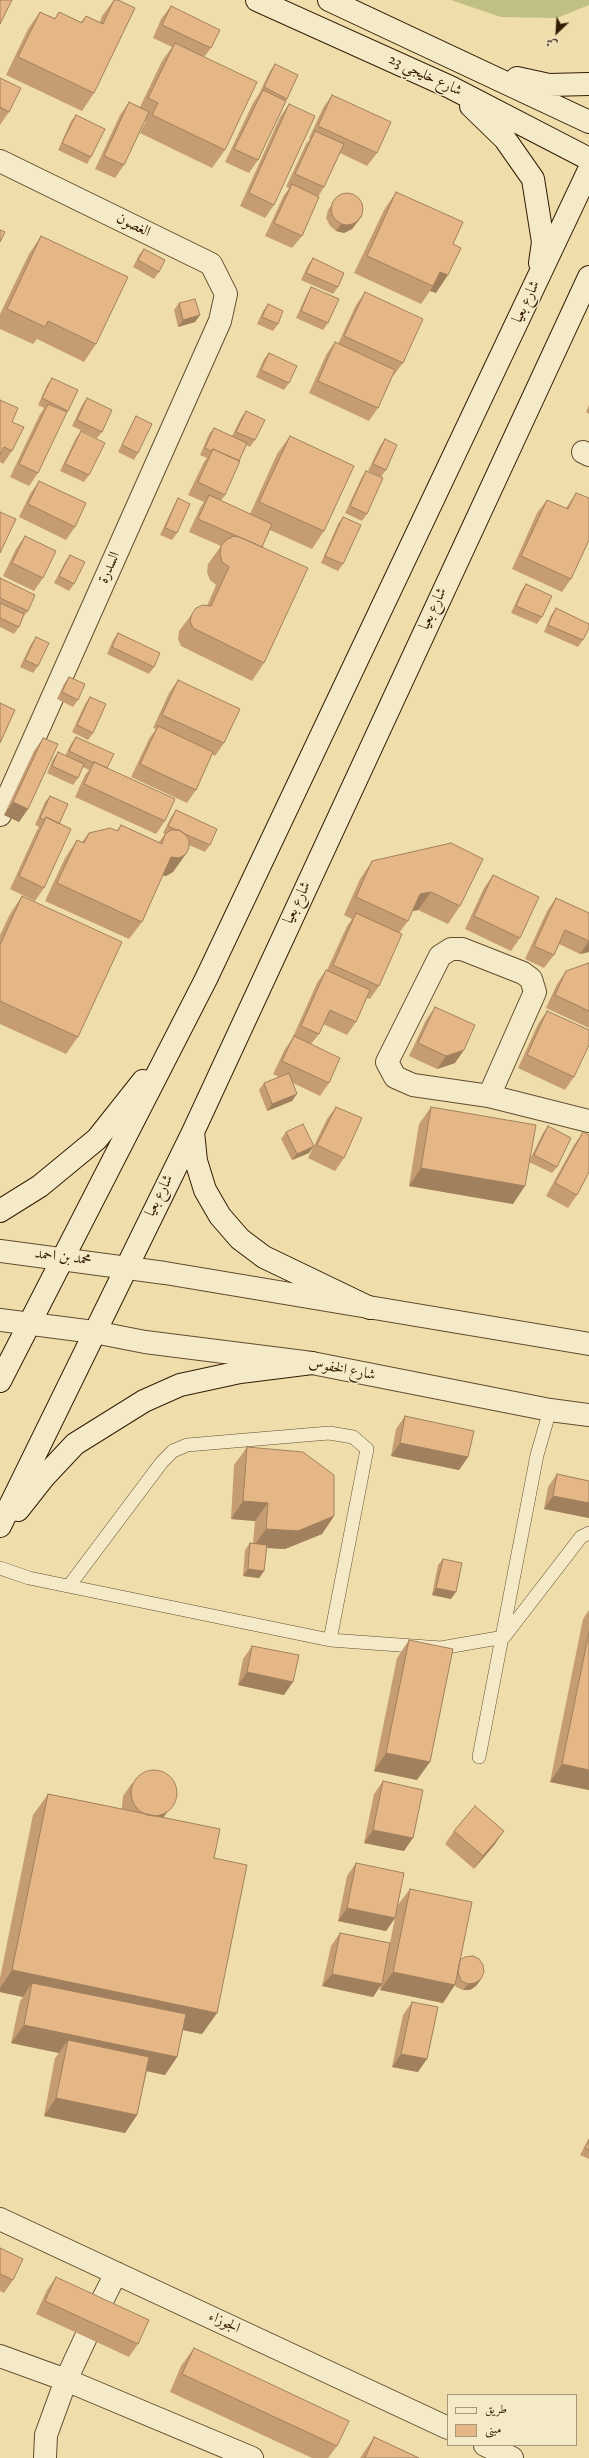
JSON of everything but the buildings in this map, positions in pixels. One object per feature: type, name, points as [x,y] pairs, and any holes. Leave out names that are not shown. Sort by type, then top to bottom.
[{"type":"main road","name":"شارع خليجي 23","points":[[257,0],[450,88],[589,159]]},
{"type":"main road","name":"شارع خليجي 23","points":[[329,0],[589,122]]},
{"type":"main road","points":[[478,70],[549,85],[589,84]]},
{"type":"main road","points":[[450,88],[505,139],[534,180],[543,242],[538,278]]},
{"type":"main road","name":"الغصون","points":[[0,161],[211,264],[226,294],[220,322]]},
{"type":"main road","name":"شارع بعيا","points":[[0,1381],[206,979],[589,170]]},
{"type":"main road","name":"شارع بعيا","points":[[0,1526],[193,1132],[589,277]]},
{"type":"main road","name":"السدرة","points":[[0,815],[220,322]]},
{"type":"main road","points":[[489,1096],[535,992],[531,979],[523,973],[462,949],[451,949],[440,956],[387,1062],[395,1077],[413,1085],[489,1096],[589,1121]]},
{"type":"main road","points":[[0,1211],[40,1186],[97,1139],[171,1046]]},
{"type":"main road","points":[[193,1132],[196,1161],[205,1190],[220,1216],[240,1238],[264,1257],[370,1308]]},
{"type":"main road","name":"محمد بن احمد","points":[[0,1251],[126,1267]]},
{"type":"main road","points":[[126,1267],[589,1344]]},
{"type":"main road","points":[[0,1320],[94,1332]]},
{"type":"main road","name":"شارع الخفوس","points":[[94,1332],[145,1342],[312,1363],[550,1410],[589,1415]]},
{"type":"main road","points":[[0,1532],[44,1477],[75,1444],[144,1401],[180,1385],[240,1372],[312,1363]]},
{"type":"main road","name":"الجوزاء","points":[[0,2219],[447,2428]]},
{"type":"main road","points":[[96,2313],[116,2273]]},
{"type":"main road","points":[[45,2458],[46,2435],[66,2380],[86,2337]]},
{"type":"main road","points":[[0,2356],[66,2380],[252,2458]]},
{"type":"main road","points":[[487,2446],[512,2458]]},
{"type":"lane","points":[[479,1757],[504,1637],[538,1455],[550,1410]]},
{"type":"lane","points":[[69,1586],[162,1462],[174,1451],[187,1445],[329,1433],[352,1437],[367,1449],[330,1640]]},
{"type":"lane","points":[[0,1568],[29,1578],[330,1640],[441,1648],[504,1637],[581,1537],[589,1533]]},
{"type":"shaded area","points":[[451,0],[589,0],[589,5],[557,18],[501,17]]}]
